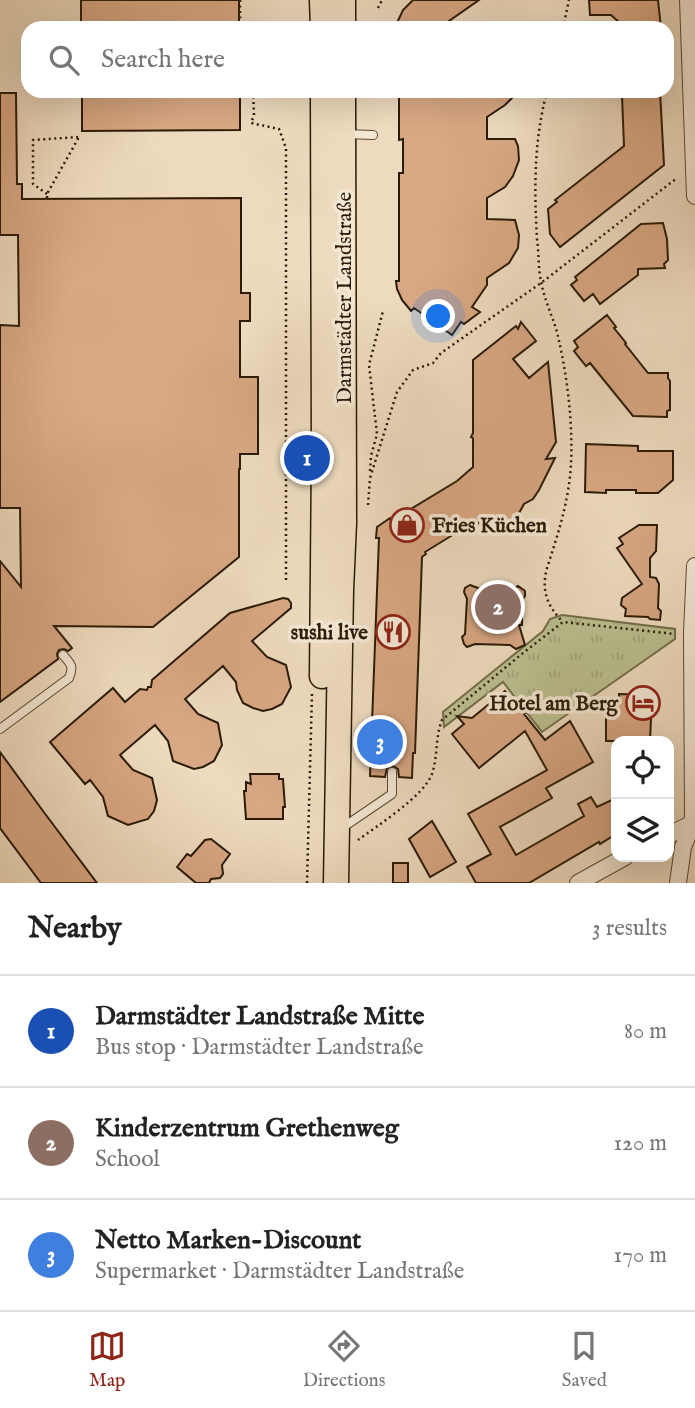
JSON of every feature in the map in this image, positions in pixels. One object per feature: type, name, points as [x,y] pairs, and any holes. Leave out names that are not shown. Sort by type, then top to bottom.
[{"type":"main road","points":[[322,0],[323,21]]},
{"type":"main road","points":[[343,0],[343,21]]},
{"type":"main road","name":"Darmstädter Landstraße","points":[[325,98],[333,134],[344,523],[336,883]]},
{"type":"main road","name":"Darmstädter Landstraße","points":[[321,883],[324,456],[333,134],[341,98]]},
{"type":"street","points":[[688,0],[695,196]]},
{"type":"street","points":[[678,883],[683,847],[694,823],[692,632],[695,566]]},
{"type":"street","points":[[674,833],[694,823]]},
{"type":"street","points":[[578,883],[616,862]]},
{"type":"lane","points":[[333,134],[373,135]]},
{"type":"lane","points":[[0,729],[69,678],[71,665],[63,655]]},
{"type":"lane","points":[[337,832],[392,794],[392,772]]},
{"type":"path","points":[[240,0],[241,21]]},
{"type":"path","points":[[378,8],[382,0]]},
{"type":"path","points":[[564,21],[569,0]]},
{"type":"path","points":[[253,98],[254,115],[251,123],[279,129],[286,148],[286,580]]},
{"type":"path","points":[[545,98],[535,162],[541,283],[556,332],[570,411],[571,463],[562,522],[544,578],[544,591],[552,611],[563,622],[673,634],[692,632]]},
{"type":"path","points":[[79,137],[71,152],[47,196],[33,184],[33,140],[79,137]]},
{"type":"path","points":[[370,478],[397,392],[413,370],[433,363],[441,353],[541,283],[694,166]]},
{"type":"path","points":[[368,505],[371,456],[377,434],[369,365],[383,311]]},
{"type":"path","points":[[336,858],[410,800],[430,778],[442,720],[563,622]]},
{"type":"green space","points":[[562,615],[675,629],[675,639],[542,732],[503,682],[444,727],[443,712],[543,631],[550,619]]},
{"type":"building","points":[[81,0],[239,0],[239,21],[81,21]]},
{"type":"building","points":[[413,0],[479,0],[449,21],[398,21],[403,10]]},
{"type":"building","points":[[589,0],[658,0],[660,21],[618,21],[611,15],[590,15]]},
{"type":"building","points":[[0,93],[16,93],[17,184],[22,184],[22,199],[241,198],[241,293],[250,293],[250,321],[240,321],[240,377],[258,377],[258,454],[240,454],[239,557],[153,627],[54,626],[72,648],[68,651],[59,650],[58,659],[0,702],[0,561],[21,587],[20,508],[0,508],[0,325],[19,326],[18,235],[0,235]]},
{"type":"building","points":[[82,98],[240,98],[240,130],[82,131]]},
{"type":"building","points":[[399,98],[512,98],[487,117],[487,139],[515,139],[519,160],[505,187],[487,198],[487,219],[515,220],[519,235],[518,248],[509,263],[487,278],[487,285],[472,307],[480,312],[464,324],[461,322],[452,335],[414,308],[411,311],[397,289],[399,173],[403,173],[403,139],[399,140]]},
{"type":"building","points":[[622,98],[660,98],[664,165],[560,247],[550,234],[548,209],[557,202],[555,200],[624,146]]},
{"type":"building","points":[[663,223],[668,260],[664,264],[665,268],[638,269],[638,275],[600,304],[593,294],[584,301],[571,285],[577,280],[575,277],[641,224]]},
{"type":"building","points":[[607,315],[648,373],[668,373],[670,410],[667,411],[667,417],[633,416],[590,363],[586,366],[574,351],[578,347],[574,341]]},
{"type":"building","points":[[521,322],[536,341],[513,359],[529,378],[548,362],[556,442],[546,459],[555,458],[539,490],[533,499],[524,504],[518,515],[486,534],[477,520],[425,552],[422,557],[412,778],[399,777],[398,769],[393,766],[387,768],[385,777],[370,776],[379,538],[376,538],[377,527],[457,481],[473,467],[473,360],[516,326],[518,329]]},
{"type":"building","points":[[586,444],[638,446],[638,451],[673,451],[673,480],[658,493],[636,493],[636,490],[585,492]]},
{"type":"building","points":[[639,525],[657,525],[656,551],[650,558],[650,577],[656,578],[659,584],[660,620],[625,616],[626,609],[621,605],[622,598],[642,584],[617,548],[623,544],[619,538]]},
{"type":"building","points":[[470,585],[487,589],[513,589],[518,586],[525,591],[522,600],[522,625],[519,625],[525,645],[516,649],[510,645],[475,644],[467,647],[464,644],[462,637],[465,634],[467,599],[464,592]]},
{"type":"building","points":[[283,598],[288,599],[291,608],[252,641],[267,657],[286,665],[291,687],[282,704],[263,711],[243,703],[236,682],[223,666],[185,699],[198,714],[218,723],[222,745],[214,761],[194,769],[173,761],[168,741],[155,725],[120,755],[133,770],[152,778],[157,800],[154,811],[148,819],[128,825],[108,816],[103,797],[90,780],[85,784],[50,742],[113,688],[125,702],[140,689],[147,690],[151,687],[152,680],[230,613]]},
{"type":"building","points":[[505,691],[513,701],[515,699],[545,740],[570,721],[593,762],[546,788],[552,798],[500,827],[516,855],[584,816],[578,804],[591,797],[597,807],[611,800],[611,837],[529,883],[476,883],[467,867],[491,854],[468,814],[547,770],[525,731],[479,768],[452,734],[464,724],[457,716],[472,718]]},
{"type":"building","points":[[619,694],[652,695],[650,736],[611,736],[611,741],[606,741],[606,704],[610,701],[619,702]]},
{"type":"building","points":[[0,752],[97,883],[41,883],[0,828]]},
{"type":"building","points":[[250,774],[279,774],[279,779],[283,779],[283,819],[246,819],[244,791],[246,782],[251,784]]},
{"type":"building","points":[[432,821],[456,862],[430,877],[409,839]]},
{"type":"building","points":[[211,839],[230,854],[222,865],[223,874],[220,878],[211,879],[209,883],[196,883],[177,867],[187,854],[191,856],[205,840]]},
{"type":"building","points":[[393,863],[408,863],[408,883],[393,883]]},
{"type":"place","name":"Darmstädter Landstraße Mitte","points":[[307,458]]},
{"type":"place","name":"Fries Küchen","points":[[407,525]]},
{"type":"place","name":"Kinderzentrum Grethenweg","points":[[498,607]]},
{"type":"place","name":"sushi live","points":[[393,632]]},
{"type":"place","name":"Hotel am Berg","points":[[643,703]]},
{"type":"place","name":"Netto Marken-Discount","points":[[380,742]]}]
